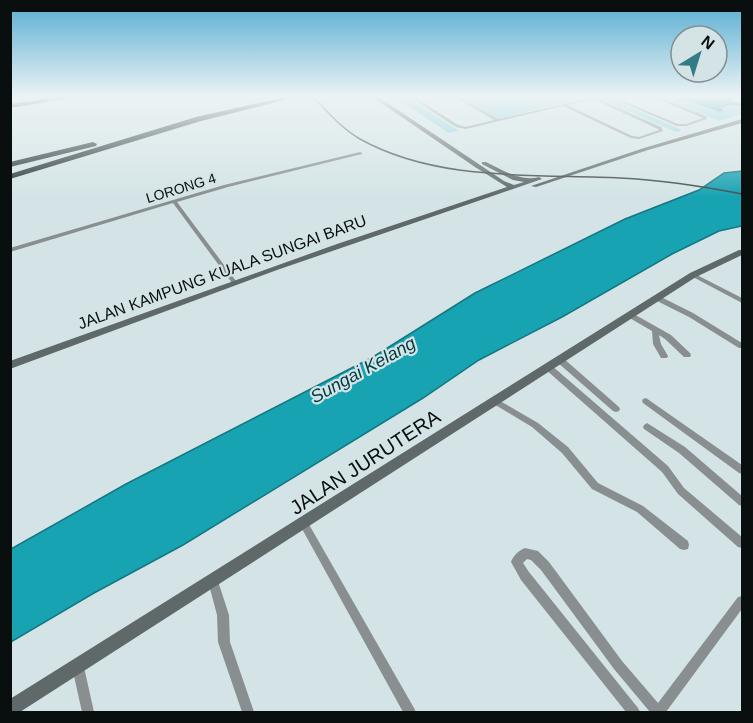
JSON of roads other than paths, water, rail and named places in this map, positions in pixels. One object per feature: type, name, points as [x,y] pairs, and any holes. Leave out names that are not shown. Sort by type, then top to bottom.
[{"type":"highway","points":[[10,165],[138,130]]},
{"type":"highway","points":[[10,177],[164,130]]},
{"type":"street","points":[[429,130],[502,182],[514,187]]},
{"type":"street","points":[[616,130],[639,138],[661,130]]},
{"type":"street","name":"JALAN KAMPUNG KUALA SUNGAI BARU","points":[[10,365],[234,282],[444,210],[458,203],[713,130]]},
{"type":"street","name":"LORONG 4","points":[[10,250],[226,186],[360,153]]},
{"type":"street","name":"JALAN KAMPUNG KUALA SUNGAI BARU","points":[[444,210],[471,205],[614,159]]},
{"type":"street","points":[[481,165],[515,179],[539,179]]},
{"type":"street","points":[[458,203],[496,188],[481,165]]},
{"type":"street","points":[[471,205],[514,187],[563,176]]},
{"type":"street","points":[[175,202],[234,282]]},
{"type":"street","name":"JALAN JURUTERA","points":[[10,709],[693,275],[742,252]]},
{"type":"street","points":[[693,275],[742,301]]},
{"type":"street","points":[[657,298],[691,315],[742,346]]},
{"type":"street","points":[[630,315],[674,342],[687,355]]},
{"type":"street","points":[[656,330],[655,338],[664,356]]},
{"type":"street","points":[[560,360],[616,409]]},
{"type":"street","points":[[549,367],[665,469],[681,491],[742,543]]},
{"type":"street","points":[[646,400],[742,470]]},
{"type":"street","points":[[495,401],[565,450],[596,486],[640,509],[684,545]]},
{"type":"street","points":[[647,427],[682,450],[742,502]]},
{"type":"street","points":[[304,524],[410,712]]},
{"type":"street","points":[[634,712],[516,562],[525,553],[534,555],[545,566],[618,665],[659,712],[742,601]]},
{"type":"street","points":[[213,581],[223,615],[224,642],[248,712]]},
{"type":"street","points":[[78,667],[88,712]]},
{"type":"water","name":"Sungai Kelang","points":[[742,171],[742,226],[719,231],[672,254],[562,317],[479,360],[423,398],[183,545],[94,593],[11,642],[11,549],[126,484],[373,357],[475,293],[625,219],[699,190],[724,173]]},
{"type":"tram line","points":[[346,130],[390,153],[421,163],[453,169],[520,175],[651,180],[742,194]]}]
